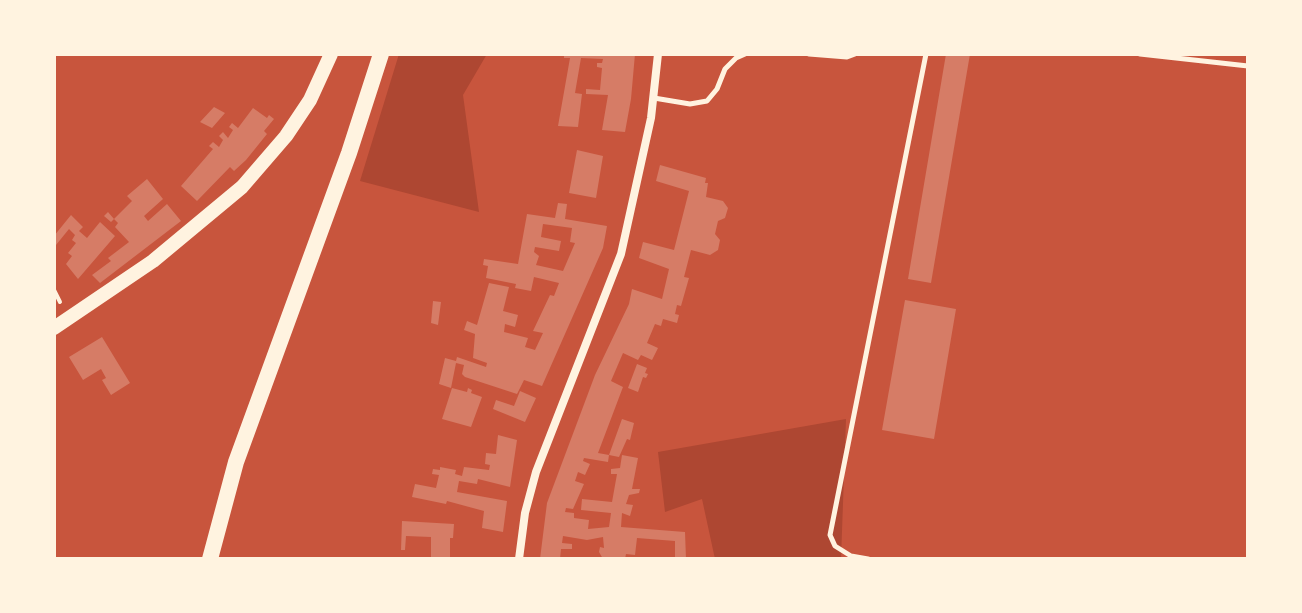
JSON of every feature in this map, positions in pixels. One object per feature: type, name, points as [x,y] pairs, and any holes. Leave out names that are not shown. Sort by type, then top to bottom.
[{"type":"main road","points":[[210,559],[236,462],[349,153],[381,54]]},
{"type":"street","points":[[54,328],[140,270],[242,187],[292,128],[310,100],[331,54]]},
{"type":"street","points":[[519,559],[525,513],[536,472],[621,254],[654,98],[658,54]]},
{"type":"lane","points":[[654,98],[690,104],[707,101],[717,89],[725,69],[745,54]]},
{"type":"lane","points":[[809,54],[847,57],[855,54]]},
{"type":"lane","points":[[868,559],[851,556],[835,546],[830,535],[926,54]]},
{"type":"lane","points":[[1140,54],[1248,66]]},
{"type":"shaded area","points":[[399,54],[487,54],[463,95],[479,212],[360,181]]},
{"type":"shaded area","points":[[846,419],[841,559],[715,559],[702,499],[665,512],[658,452]]},
{"type":"building","points":[[564,54],[635,54],[625,132],[602,130],[608,95],[586,94],[586,89],[600,90],[602,68],[597,67],[597,63],[602,63],[603,59],[581,58],[575,93],[582,94],[578,127],[558,126],[570,58],[564,58]]},
{"type":"building","points":[[946,54],[970,54],[931,283],[908,279]]},
{"type":"building","points":[[214,107],[225,113],[212,128],[200,122]]},
{"type":"building","points":[[253,108],[274,119],[264,131],[267,134],[246,160],[234,171],[230,167],[197,201],[181,186],[213,149],[209,146],[213,142],[219,147],[223,140],[219,136],[223,132],[228,138],[233,130],[229,127],[232,123],[238,128]]},
{"type":"building","points":[[577,150],[603,156],[596,198],[569,193]]},
{"type":"building","points":[[660,165],[706,178],[706,197],[723,201],[728,208],[725,218],[718,221],[715,234],[720,240],[718,250],[710,255],[691,250],[684,277],[689,278],[681,306],[677,305],[675,314],[679,315],[677,323],[663,319],[661,326],[655,324],[647,343],[658,348],[652,360],[641,355],[638,360],[623,353],[611,381],[623,387],[598,453],[609,455],[608,462],[584,458],[583,461],[590,464],[585,475],[578,472],[575,481],[584,484],[573,509],[566,508],[565,512],[574,513],[574,518],[589,520],[588,529],[609,527],[611,513],[581,510],[582,499],[612,502],[617,474],[611,474],[611,469],[620,468],[622,455],[638,458],[632,489],[640,489],[639,493],[629,495],[626,504],[633,505],[630,516],[622,513],[621,527],[685,532],[686,559],[675,559],[675,541],[637,538],[635,555],[626,554],[625,559],[603,559],[599,552],[600,547],[604,548],[603,537],[587,540],[563,536],[562,543],[572,544],[572,549],[561,549],[560,559],[540,559],[547,503],[595,375],[629,304],[632,289],[662,299],[669,269],[639,258],[643,242],[674,250],[689,191],[656,181]]},
{"type":"building","points":[[147,179],[163,199],[144,216],[148,221],[167,204],[181,221],[100,283],[92,275],[129,242],[115,227],[118,223],[114,219],[132,201],[127,196]]},
{"type":"building","points":[[558,203],[567,204],[565,219],[607,226],[603,248],[542,386],[524,380],[517,394],[465,377],[462,374],[464,365],[456,363],[451,388],[439,384],[445,358],[456,361],[457,357],[486,367],[487,363],[473,358],[475,334],[464,330],[467,321],[477,325],[489,283],[509,287],[503,311],[518,315],[515,327],[505,324],[504,332],[528,338],[525,347],[535,350],[543,333],[533,331],[559,283],[534,277],[531,291],[515,288],[516,284],[486,278],[488,266],[483,265],[484,259],[518,264],[527,214],[555,218]],"holes":[[[543,224],[572,228],[570,242],[575,243],[563,271],[536,265],[539,256],[534,252],[535,247],[559,251],[561,241],[541,237]]]},
{"type":"building","points":[[108,212],[114,219],[111,222],[104,216]]},
{"type":"building","points":[[71,215],[83,227],[79,231],[87,238],[100,222],[115,236],[78,279],[66,264],[72,256],[68,253],[76,243],[72,240],[75,235],[69,229],[56,245],[54,243],[54,236]]},
{"type":"building","points":[[905,300],[956,309],[934,439],[882,430]]},
{"type":"building","points":[[433,301],[441,302],[438,325],[431,323]]},
{"type":"building","points":[[102,337],[130,383],[111,395],[102,380],[106,378],[101,369],[83,380],[69,357]]},
{"type":"building","points":[[637,364],[647,368],[645,373],[648,374],[646,378],[643,377],[638,392],[628,388]]},
{"type":"building","points":[[452,388],[467,392],[468,388],[472,390],[471,393],[482,397],[471,427],[442,419]]},
{"type":"building","points":[[520,391],[536,398],[525,422],[493,409],[496,400],[514,406]]},
{"type":"building","points":[[622,419],[634,423],[630,440],[627,439],[619,457],[609,455]]},
{"type":"building","points":[[498,435],[517,440],[510,487],[478,479],[477,484],[459,481],[457,492],[507,501],[503,532],[482,528],[484,511],[447,501],[446,504],[412,497],[415,484],[436,488],[439,475],[432,474],[433,469],[456,470],[455,474],[462,476],[464,467],[489,470],[490,465],[485,464],[486,453],[496,454]]},
{"type":"building","points":[[402,521],[454,524],[450,559],[431,559],[431,537],[406,536],[405,550],[401,550]]}]
